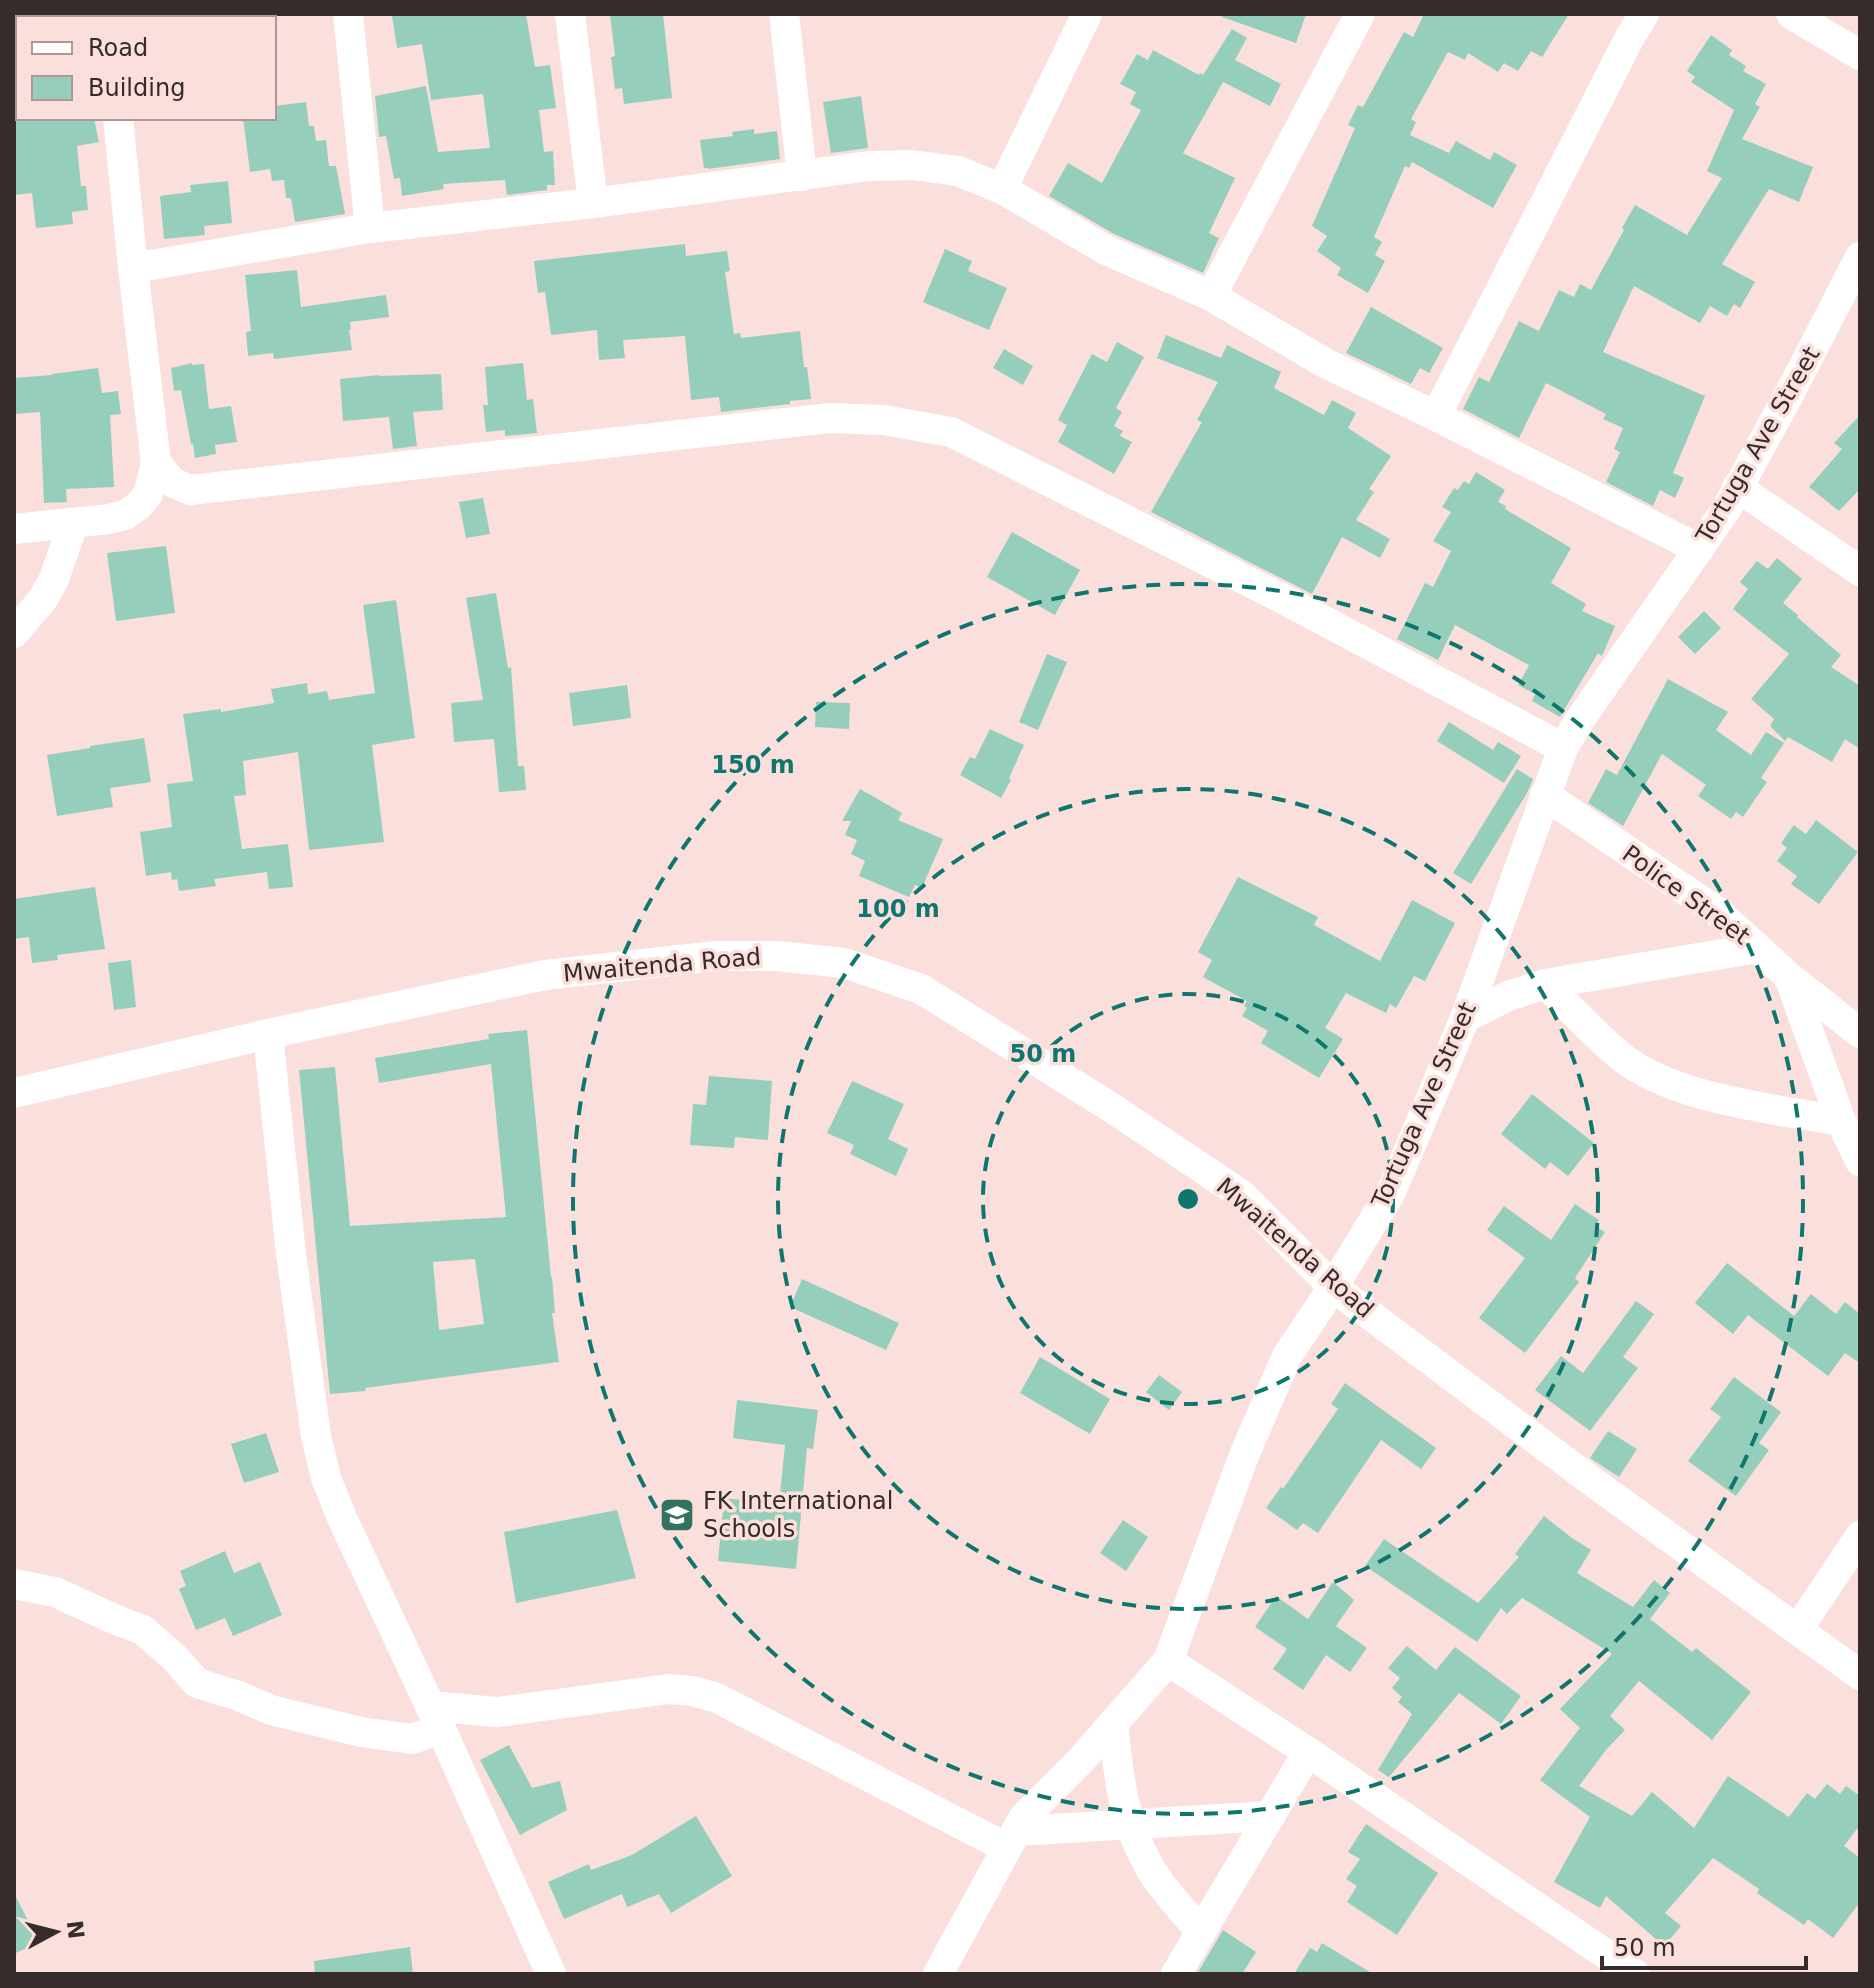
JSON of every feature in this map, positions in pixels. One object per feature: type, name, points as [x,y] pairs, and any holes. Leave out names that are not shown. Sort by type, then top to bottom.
[{"type":"street","points":[[348,14],[370,228]]},
{"type":"street","points":[[570,14],[593,203]]},
{"type":"street","points":[[784,14],[802,176]]},
{"type":"street","points":[[1002,189],[1087,14]]},
{"type":"street","points":[[1211,296],[1360,14]]},
{"type":"street","points":[[1436,416],[1644,14]]},
{"type":"street","points":[[1791,14],[1860,55]]},
{"type":"street","points":[[14,529],[73,524],[125,515],[148,494],[156,463],[118,120]]},
{"type":"street","points":[[133,268],[370,228],[593,203],[869,166],[912,165],[958,171],[1002,189],[1106,250],[1211,296],[1325,363],[1699,549]]},
{"type":"street","name":"Tortuga Ave Street","points":[[938,1974],[1024,1817],[1081,1760],[1168,1661],[1245,1453],[1287,1356],[1391,1192],[1465,1018],[1563,748],[1727,508],[1860,257]]},
{"type":"street","points":[[156,463],[172,482],[190,490],[830,418],[883,420],[951,432],[1287,601],[1563,748]]},
{"type":"street","points":[[1737,487],[1860,571]]},
{"type":"street","points":[[14,633],[43,599],[54,579],[73,524]]},
{"type":"street","name":"Police Street","points":[[1545,795],[1719,913],[1789,977],[1860,1033]]},
{"type":"street","points":[[1465,1018],[1508,996],[1545,984],[1757,948]]},
{"type":"street","name":"Mwaitenda Road","points":[[14,1093],[268,1034],[545,975],[715,956],[777,956],[844,963],[921,989],[1112,1108],[1242,1195],[1333,1287],[1597,1485],[1860,1675]]},
{"type":"street","points":[[1789,977],[1841,1121],[1860,1161]]},
{"type":"street","points":[[1545,984],[1621,1057],[1661,1080],[1733,1102],[1841,1121]]},
{"type":"street","points":[[268,1034],[291,1254],[316,1436],[326,1478],[436,1718],[547,1972]]},
{"type":"street","points":[[1798,1629],[1860,1536]]},
{"type":"street","points":[[14,1584],[55,1592],[143,1630],[175,1658],[197,1683],[271,1710],[361,1732],[412,1739],[436,1718],[669,1689],[692,1691],[717,1698],[1012,1840],[1129,1824],[1270,1816]]},
{"type":"street","points":[[1168,1661],[1308,1752],[1598,1963],[1635,1974]]},
{"type":"street","points":[[1113,1723],[1121,1792],[1129,1824],[1151,1871],[1201,1932]]},
{"type":"street","points":[[1176,1974],[1308,1752]]},
{"type":"building","points":[[526,14],[535,67],[550,65],[556,108],[539,110],[544,152],[553,151],[555,185],[547,185],[547,190],[507,195],[505,180],[443,184],[444,189],[402,196],[400,178],[394,179],[386,136],[379,137],[375,96],[426,86],[438,152],[490,148],[483,94],[431,100],[422,44],[397,48],[392,16]]},
{"type":"building","points":[[610,14],[663,14],[672,98],[624,104],[622,88],[615,89]]},
{"type":"building","points":[[1223,14],[1306,14],[1296,43],[1222,17]]},
{"type":"building","points":[[1424,14],[1569,14],[1542,57],[1531,51],[1518,71],[1504,63],[1498,72],[1468,53],[1465,60],[1448,52],[1411,119],[1416,122],[1410,135],[1449,153],[1456,141],[1490,160],[1494,152],[1517,165],[1493,208],[1412,162],[1409,168],[1405,166],[1374,237],[1382,242],[1375,255],[1385,261],[1368,293],[1337,275],[1341,268],[1317,251],[1327,236],[1312,226],[1355,128],[1348,125],[1358,105],[1363,107],[1404,32],[1413,37]]},
{"type":"building","points":[[1232,29],[1247,38],[1235,60],[1281,84],[1270,106],[1223,82],[1183,153],[1235,178],[1209,233],[1219,238],[1203,273],[1114,234],[1049,196],[1068,163],[1102,183],[1141,110],[1130,104],[1136,92],[1120,84],[1137,54],[1148,60],[1153,50],[1203,75]]},
{"type":"building","points":[[1711,35],[1732,50],[1729,55],[1746,66],[1743,71],[1766,84],[1755,104],[1760,107],[1742,139],[1813,167],[1799,202],[1769,189],[1722,264],[1755,282],[1740,308],[1734,304],[1727,316],[1710,306],[1700,323],[1634,286],[1603,352],[1705,396],[1673,473],[1684,478],[1675,498],[1660,490],[1653,506],[1606,482],[1620,452],[1614,449],[1623,428],[1603,419],[1606,414],[1546,383],[1519,438],[1463,409],[1479,377],[1489,382],[1519,321],[1539,331],[1559,290],[1574,297],[1580,284],[1591,290],[1635,205],[1687,235],[1722,178],[1707,171],[1734,110],[1691,82],[1695,77],[1687,71]]},
{"type":"building","points":[[861,96],[868,148],[831,153],[823,102]]},
{"type":"building","points":[[306,102],[309,126],[314,126],[316,141],[326,140],[329,166],[336,166],[345,214],[295,222],[291,198],[286,198],[284,180],[272,181],[270,169],[250,172],[243,120],[276,120],[276,106]]},
{"type":"building","points":[[14,118],[94,120],[99,142],[77,146],[81,186],[86,186],[88,210],[72,212],[73,224],[36,228],[32,193],[14,195]]},
{"type":"building","points":[[754,129],[754,134],[777,131],[780,159],[704,168],[700,140],[733,136],[732,132]]},
{"type":"building","points":[[228,181],[232,223],[204,226],[205,235],[164,239],[160,196],[191,192],[190,185]]},
{"type":"building","points":[[685,244],[686,256],[727,251],[730,271],[725,272],[734,334],[740,333],[741,338],[800,331],[811,399],[721,412],[719,397],[691,400],[685,336],[623,340],[625,358],[599,360],[597,330],[551,335],[545,292],[538,293],[534,261]]},
{"type":"building","points":[[945,249],[972,261],[968,271],[1007,288],[989,330],[923,302]]},
{"type":"building","points":[[297,270],[301,307],[386,295],[389,317],[350,322],[352,350],[274,359],[273,353],[248,356],[246,332],[251,331],[245,275]]},
{"type":"building","points":[[1371,307],[1443,348],[1429,373],[1420,368],[1411,384],[1346,353]]},
{"type":"building","points":[[1166,335],[1221,358],[1227,345],[1281,372],[1274,388],[1324,415],[1332,400],[1356,413],[1348,428],[1391,456],[1369,489],[1374,492],[1356,520],[1390,539],[1380,558],[1342,537],[1312,594],[1151,512],[1202,422],[1197,420],[1218,382],[1157,358]]},
{"type":"building","points":[[1117,342],[1144,357],[1116,408],[1122,412],[1114,426],[1123,431],[1120,436],[1132,442],[1114,474],[1058,442],[1067,425],[1058,420],[1092,354],[1107,362]]},
{"type":"building","points":[[1004,349],[1033,366],[1023,385],[993,368]]},
{"type":"building","points":[[192,363],[204,364],[209,409],[231,406],[237,442],[215,445],[216,454],[195,458],[181,390],[174,391],[171,368]]},
{"type":"building","points":[[523,363],[527,400],[533,399],[537,433],[505,436],[505,430],[486,432],[483,405],[488,405],[485,367]]},
{"type":"building","points":[[98,368],[102,393],[118,391],[121,414],[110,415],[114,487],[66,489],[67,502],[44,503],[40,412],[14,414],[14,378]]},
{"type":"building","points":[[441,374],[443,410],[413,412],[417,446],[393,449],[389,417],[343,421],[340,379]]},
{"type":"building","points":[[1860,415],[1860,489],[1839,511],[1809,487],[1842,449],[1834,443]]},
{"type":"building","points":[[1476,472],[1505,490],[1498,502],[1506,506],[1505,509],[1571,548],[1551,583],[1586,604],[1582,611],[1615,626],[1602,656],[1598,653],[1560,717],[1532,701],[1535,694],[1518,685],[1529,665],[1455,625],[1438,660],[1397,639],[1425,583],[1433,587],[1451,551],[1433,541],[1451,512],[1442,507],[1454,488],[1458,490],[1464,481],[1469,484]]},
{"type":"building","points":[[483,498],[490,534],[466,538],[459,502]]},
{"type":"building","points":[[1012,532],[1080,570],[1055,615],[987,577]]},
{"type":"building","points":[[166,546],[175,613],[116,621],[107,553]]},
{"type":"building","points":[[1777,558],[1802,579],[1783,603],[1841,655],[1831,667],[1860,686],[1860,749],[1845,739],[1832,762],[1788,737],[1785,741],[1770,726],[1774,719],[1751,699],[1789,654],[1733,609],[1748,589],[1740,582],[1757,561],[1768,569]]},
{"type":"building","points":[[496,593],[508,668],[511,667],[518,766],[524,766],[526,790],[499,792],[494,739],[454,742],[451,703],[483,700],[466,598]]},
{"type":"building","points":[[396,600],[415,738],[372,745],[384,842],[309,850],[298,752],[243,761],[246,795],[234,796],[242,849],[288,844],[293,887],[269,889],[267,872],[214,879],[216,886],[179,891],[177,879],[172,880],[171,872],[146,876],[140,832],[172,827],[167,784],[193,781],[183,714],[221,709],[221,712],[274,703],[271,689],[307,683],[308,694],[327,691],[329,700],[375,693],[363,605]]},
{"type":"building","points":[[1704,611],[1721,628],[1695,654],[1678,637]]},
{"type":"building","points":[[1047,654],[1067,662],[1038,730],[1019,722]]},
{"type":"building","points":[[1668,679],[1728,712],[1716,730],[1751,755],[1766,732],[1784,743],[1761,778],[1767,782],[1743,817],[1736,812],[1731,819],[1698,796],[1706,785],[1662,754],[1623,826],[1588,803],[1606,769],[1617,775]]},
{"type":"building","points":[[627,685],[631,718],[573,726],[569,693]]},
{"type":"building","points":[[816,702],[850,703],[849,729],[815,727]]},
{"type":"building","points":[[1449,722],[1493,750],[1498,742],[1521,756],[1504,783],[1437,741]]},
{"type":"building","points":[[990,729],[1024,745],[1001,798],[960,775],[970,757],[975,759]]},
{"type":"building","points":[[144,738],[151,782],[110,788],[113,807],[57,816],[47,755]]},
{"type":"building","points":[[1517,769],[1533,779],[1531,784],[1471,884],[1453,873]]},
{"type":"building","points":[[860,789],[902,813],[898,820],[943,839],[922,888],[915,885],[909,897],[859,876],[865,861],[851,854],[857,840],[845,835],[851,821],[842,821]]},
{"type":"building","points":[[1816,820],[1858,852],[1819,904],[1791,884],[1797,876],[1777,861],[1787,848],[1781,843],[1794,825],[1806,834]]},
{"type":"building","points":[[1238,877],[1318,917],[1314,925],[1380,961],[1412,900],[1455,923],[1425,981],[1414,976],[1396,1008],[1390,1004],[1386,1013],[1346,993],[1325,1028],[1343,1039],[1319,1078],[1261,1043],[1268,1031],[1242,1016],[1247,1001],[1203,977],[1212,960],[1198,952]]},
{"type":"building","points":[[95,887],[105,949],[57,955],[58,960],[32,963],[29,937],[14,939],[14,899]]},
{"type":"building","points":[[131,960],[136,1007],[114,1010],[108,963]]},
{"type":"building","points":[[527,1030],[559,1362],[330,1394],[299,1070],[335,1067],[350,1226],[506,1217],[491,1064],[379,1083],[375,1058],[489,1039],[488,1034]],"holes":[[[475,1259],[484,1324],[439,1330],[433,1262]]]},
{"type":"building","points":[[709,1076],[772,1081],[768,1140],[735,1137],[734,1148],[690,1145],[693,1104],[706,1105]]},
{"type":"building","points":[[852,1081],[904,1104],[888,1139],[908,1149],[896,1176],[850,1154],[854,1145],[827,1133]]},
{"type":"building","points":[[1532,1094],[1594,1143],[1568,1176],[1550,1162],[1545,1169],[1501,1134]]},
{"type":"building","points":[[1575,1204],[1599,1220],[1595,1226],[1605,1232],[1575,1278],[1579,1282],[1525,1353],[1479,1318],[1525,1258],[1487,1230],[1504,1206],[1551,1240]]},
{"type":"building","points":[[1727,1263],[1794,1316],[1811,1294],[1836,1314],[1845,1302],[1860,1314],[1860,1363],[1845,1353],[1828,1376],[1748,1315],[1733,1334],[1695,1303]]},
{"type":"building","points":[[802,1279],[899,1323],[886,1350],[790,1307]]},
{"type":"building","points":[[1636,1301],[1654,1314],[1623,1357],[1638,1368],[1590,1431],[1535,1390],[1561,1356],[1583,1373]]},
{"type":"building","points":[[1040,1357],[1110,1399],[1090,1434],[1020,1393]]},
{"type":"building","points":[[1159,1375],[1182,1392],[1169,1410],[1146,1392]]},
{"type":"building","points":[[1734,1377],[1781,1412],[1759,1443],[1769,1450],[1736,1496],[1688,1461],[1721,1417],[1710,1409]]},
{"type":"building","points":[[1345,1383],[1436,1448],[1421,1469],[1381,1440],[1318,1533],[1303,1523],[1297,1530],[1266,1508],[1281,1487],[1283,1489],[1338,1409],[1331,1404]]},
{"type":"building","points":[[737,1400],[818,1410],[813,1449],[807,1448],[796,1569],[718,1561],[724,1498],[779,1504],[785,1445],[733,1438]]},
{"type":"building","points":[[1608,1431],[1637,1449],[1619,1477],[1590,1458]]},
{"type":"building","points":[[266,1433],[279,1472],[244,1483],[231,1444]]},
{"type":"building","points":[[617,1510],[636,1578],[516,1603],[504,1532]]},
{"type":"building","points":[[1544,1516],[1591,1550],[1577,1573],[1633,1607],[1654,1580],[1670,1593],[1650,1619],[1692,1652],[1696,1648],[1751,1692],[1712,1740],[1639,1681],[1610,1716],[1625,1730],[1579,1786],[1632,1816],[1652,1792],[1694,1828],[1728,1776],[1789,1817],[1807,1793],[1815,1799],[1827,1784],[1840,1794],[1846,1786],[1860,1796],[1860,1825],[1844,1846],[1860,1858],[1860,1902],[1833,1938],[1808,1919],[1804,1925],[1713,1858],[1665,1913],[1681,1926],[1664,1946],[1606,1896],[1600,1908],[1554,1882],[1590,1817],[1540,1780],[1580,1728],[1560,1709],[1612,1654],[1522,1598],[1507,1614],[1501,1608],[1477,1642],[1365,1566],[1384,1539],[1478,1603],[1519,1557],[1515,1554]]},
{"type":"building","points":[[1123,1520],[1148,1537],[1126,1571],[1100,1553]]},
{"type":"building","points":[[225,1551],[234,1573],[260,1562],[282,1615],[233,1636],[225,1618],[196,1630],[179,1589],[186,1586],[180,1571]]},
{"type":"building","points":[[1333,1582],[1354,1600],[1336,1626],[1367,1648],[1350,1672],[1326,1655],[1303,1690],[1273,1669],[1287,1649],[1255,1627],[1276,1596],[1308,1619]]},
{"type":"building","points":[[1407,1646],[1436,1670],[1455,1647],[1521,1696],[1501,1724],[1459,1693],[1389,1777],[1378,1770],[1412,1714],[1398,1702],[1402,1697],[1392,1688],[1400,1678],[1388,1668]]},
{"type":"building","points":[[509,1745],[532,1788],[560,1781],[567,1810],[520,1835],[480,1760]]},
{"type":"building","points":[[696,1816],[732,1876],[671,1913],[659,1894],[627,1907],[622,1894],[564,1919],[548,1882],[589,1864],[591,1870],[632,1855]]},
{"type":"building","points":[[1366,1824],[1438,1873],[1397,1935],[1347,1902],[1357,1886],[1346,1879],[1360,1859],[1348,1852]]},
{"type":"building","points":[[14,1893],[39,1942],[14,1954]]},
{"type":"building","points":[[1223,1930],[1256,1952],[1242,1974],[1197,1974]]},
{"type":"building","points":[[1322,1943],[1373,1974],[1294,1974],[1310,1948],[1317,1952]]},
{"type":"building","points":[[410,1947],[413,1974],[315,1974],[314,1961]]},
{"type":"place","name":"FK International Schools","points":[[677,1515]]}]
